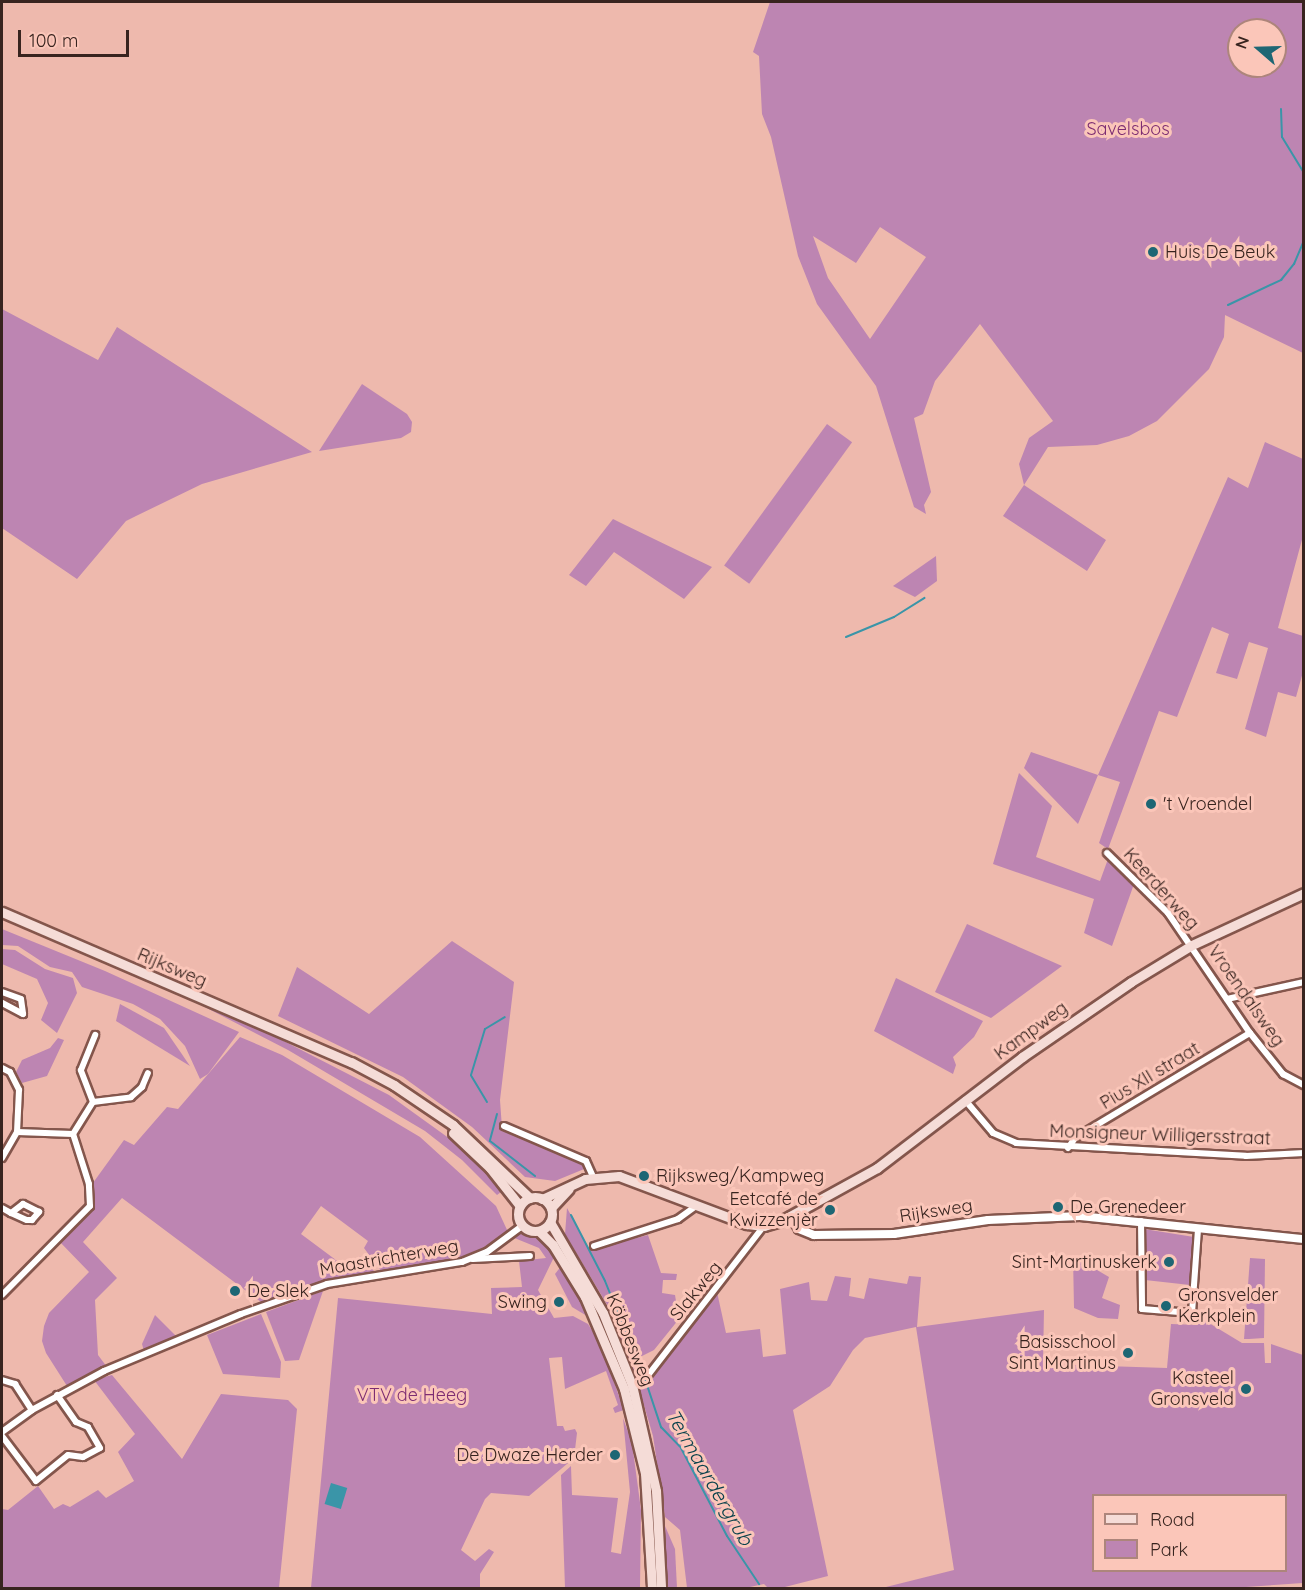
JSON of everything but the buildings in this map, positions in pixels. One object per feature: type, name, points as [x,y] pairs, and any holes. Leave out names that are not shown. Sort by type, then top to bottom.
[{"type":"main road","name":"Kampweg","points":[[791,1216],[868,1174],[1094,1006],[1192,945],[1304,893]]},
{"type":"main road","name":"Rijksweg","points":[[2,912],[379,1076],[431,1108],[530,1198]]},
{"type":"main road","name":"Rijksweg","points":[[330,1054],[407,1099],[449,1130],[490,1168],[520,1206]]},
{"type":"main road","points":[[542,1199],[550,1208],[550,1222],[539,1231],[522,1226],[518,1216],[520,1206],[530,1198],[542,1199],[593,1177],[624,1178],[696,1206],[764,1226],[791,1216]]},
{"type":"main road","points":[[550,1208],[578,1182]]},
{"type":"main road","name":"Köbbesweg","points":[[550,1222],[593,1293],[623,1360],[651,1455],[661,1588]]},
{"type":"main road","name":"Köbbesweg","points":[[539,1231],[576,1281],[615,1362],[640,1445],[655,1519],[652,1588]]},
{"type":"street","name":"Keerderweg","points":[[1107,853],[1163,908],[1192,945]]},
{"type":"street","name":"Vroendalsweg","points":[[1192,945],[1250,1033],[1283,1074],[1304,1085]]},
{"type":"street","points":[[1227,999],[1304,982]]},
{"type":"street","points":[[2,992],[21,999],[23,1014],[2,1003]]},
{"type":"street","name":"Pius XII straat","points":[[1068,1148],[1075,1138],[1250,1033]]},
{"type":"street","points":[[93,1102],[81,1070],[95,1035]]},
{"type":"street","points":[[2,1068],[10,1072],[19,1090],[17,1132],[2,1158]]},
{"type":"street","points":[[93,1102],[131,1097],[142,1087],[148,1073]]},
{"type":"street","name":"Monsigneur Willigersstraat","points":[[965,1100],[993,1133],[1016,1143],[1068,1148],[1246,1156],[1304,1153]]},
{"type":"street","points":[[2,1295],[90,1206],[89,1184],[73,1134],[93,1102]]},
{"type":"street","points":[[504,1126],[586,1161],[593,1177]]},
{"type":"street","points":[[17,1132],[73,1134]]},
{"type":"street","points":[[594,1246],[678,1219],[696,1206]]},
{"type":"street","points":[[2,1208],[11,1213]]},
{"type":"street","name":"Rijksweg","points":[[791,1216],[806,1234],[856,1236],[1033,1217],[1080,1215],[1304,1239]]},
{"type":"street","points":[[1141,1221],[1142,1309],[1192,1313],[1192,1286],[1198,1229]]},
{"type":"street","name":"Maastrichterweg","points":[[2,1434],[32,1410],[104,1371],[304,1291],[363,1276],[470,1260],[522,1226]]},
{"type":"street","name":"Slakweg","points":[[649,1374],[759,1237],[764,1226]]},
{"type":"street","points":[[470,1260],[530,1256]]},
{"type":"street","points":[[2,1380],[15,1384],[32,1410]]},
{"type":"street","points":[[2,1434],[36,1481],[68,1455],[83,1457],[100,1448],[88,1426],[76,1422],[57,1395]]},
{"type":"green space","name":"Savelsbos","points":[[770,2],[1303,2],[1303,353],[1225,315],[1224,337],[1209,369],[1157,421],[1129,436],[1097,445],[1048,447],[1024,485],[1019,464],[1029,438],[1053,421],[980,324],[935,381],[923,414],[914,418],[931,492],[924,505],[926,514],[914,507],[876,386],[817,304],[798,256],[771,137],[762,114],[759,56],[753,52]],"holes":[[[880,227],[926,257],[870,339],[828,278],[813,236],[856,263]]]},
{"type":"green space","points":[[2,309],[98,360],[117,327],[312,452],[202,484],[126,521],[77,579],[2,528]]},
{"type":"green space","points":[[362,384],[407,414],[412,422],[411,432],[401,438],[319,451]]},
{"type":"green space","points":[[827,424],[852,442],[749,584],[724,566]]},
{"type":"green space","points":[[1265,442],[1303,459],[1303,536],[1278,628],[1303,636],[1303,672],[1296,697],[1278,692],[1266,737],[1245,729],[1268,648],[1249,642],[1237,679],[1216,673],[1229,634],[1212,627],[1177,717],[1159,711],[1108,849],[1099,843],[1120,782],[1098,775],[1228,477],[1248,488]]},
{"type":"green space","points":[[1024,485],[1106,540],[1087,571],[1003,516]]},
{"type":"green space","points":[[613,519],[712,567],[684,599],[614,552],[586,586],[569,575]]},
{"type":"green space","points":[[936,556],[937,581],[915,597],[893,586]]},
{"type":"green space","points":[[1031,752],[1098,775],[1078,824],[1024,768]]},
{"type":"green space","points":[[1019,773],[1052,806],[1036,857],[1100,881],[1108,859],[1134,884],[1112,946],[1084,933],[1094,899],[993,864]]},
{"type":"green space","points":[[967,924],[1062,966],[991,1018],[935,992]]},
{"type":"green space","points":[[2,929],[105,971],[239,1032],[208,1074],[200,1079],[185,1046],[160,1019],[133,1004],[82,987],[72,972],[50,967],[18,946],[2,945]]},
{"type":"green space","points":[[452,941],[514,982],[500,1100],[502,1128],[589,1167],[555,1181],[525,1177],[472,1127],[403,1077],[278,1016],[297,967],[369,1014]]},
{"type":"green space","points":[[2,949],[15,950],[45,969],[73,978],[77,993],[57,1033],[41,1020],[48,1003],[37,979],[2,964]]},
{"type":"green space","points":[[896,978],[983,1021],[974,1037],[953,1057],[956,1065],[953,1074],[874,1031]]},
{"type":"green space","points":[[120,1004],[164,1028],[190,1066],[116,1021]]},
{"type":"green space","points":[[201,1005],[274,1036],[389,1095],[457,1144],[505,1189],[497,1195],[462,1160],[425,1131],[288,1050]]},
{"type":"green space","points":[[240,1037],[282,1055],[420,1137],[496,1206],[508,1232],[471,1256],[381,1271],[364,1248],[368,1241],[321,1206],[301,1234],[348,1269],[360,1256],[375,1272],[261,1302],[122,1198],[83,1242],[117,1278],[95,1300],[98,1355],[107,1367],[67,1386],[46,1353],[42,1341],[44,1326],[49,1313],[89,1272],[59,1241],[92,1204],[90,1187],[124,1140],[134,1145],[167,1107],[178,1109]]},
{"type":"green space","points":[[58,1038],[64,1040],[47,1076],[22,1083],[16,1072],[22,1060],[50,1048]]},
{"type":"green space","points":[[567,1208],[590,1250],[648,1235],[661,1273],[677,1274],[676,1280],[663,1280],[662,1293],[675,1295],[679,1319],[654,1350],[640,1357],[651,1377],[717,1292],[726,1333],[760,1329],[763,1357],[786,1354],[780,1289],[809,1282],[811,1300],[827,1301],[835,1276],[851,1278],[849,1296],[864,1299],[869,1278],[907,1284],[909,1276],[921,1277],[917,1327],[1044,1310],[1043,1364],[1167,1368],[1171,1324],[1198,1325],[1199,1317],[1242,1343],[1264,1343],[1265,1363],[1271,1363],[1271,1344],[1303,1355],[1303,1583],[1231,1588],[882,1588],[954,1570],[916,1327],[865,1338],[853,1350],[830,1386],[793,1410],[828,1576],[781,1588],[768,1588],[764,1584],[745,1588],[687,1588],[680,1530],[665,1517],[653,1436],[638,1385],[609,1308],[565,1234]]},
{"type":"green space","points":[[1144,1229],[1194,1237],[1190,1285],[1145,1280]]},
{"type":"green space","name":"VTV de Heeg","points":[[523,1232],[543,1236],[555,1255],[538,1290],[554,1318],[573,1316],[588,1324],[600,1343],[624,1410],[615,1413],[613,1408],[618,1405],[606,1371],[565,1389],[562,1357],[549,1358],[557,1426],[563,1426],[565,1431],[575,1429],[577,1433],[574,1458],[529,1496],[491,1493],[485,1499],[461,1550],[475,1561],[489,1549],[494,1552],[480,1574],[480,1588],[311,1588],[338,1298],[492,1314],[491,1288],[522,1287],[519,1261],[546,1258],[539,1248],[512,1237]]},
{"type":"green space","points":[[1073,1256],[1109,1277],[1102,1298],[1120,1305],[1118,1319],[1098,1318],[1074,1308]]},
{"type":"green space","points":[[1250,1258],[1265,1259],[1264,1338],[1244,1339]]},
{"type":"green space","points":[[562,1265],[592,1319],[572,1307],[555,1274]]},
{"type":"green space","points":[[323,1291],[299,1360],[285,1361],[266,1312]]},
{"type":"green space","points":[[261,1314],[281,1362],[280,1378],[223,1374],[207,1335]]},
{"type":"green space","points":[[155,1315],[177,1337],[144,1351],[142,1344]]},
{"type":"green space","points":[[112,1375],[182,1459],[221,1394],[288,1400],[297,1409],[279,1588],[2,1588],[2,1509],[8,1510],[38,1486],[54,1509],[63,1504],[70,1507],[98,1490],[106,1498],[134,1481],[118,1452],[135,1434],[94,1380]]},
{"type":"green space","points":[[623,1418],[632,1443],[641,1510],[640,1588],[565,1588],[561,1475],[571,1466],[572,1495],[618,1498],[611,1552],[621,1554],[630,1492]]},
{"type":"green space","points":[[665,1526],[675,1549],[677,1588],[667,1588]]},
{"type":"water","points":[[331,1483],[347,1488],[341,1509],[325,1504]]},
{"type":"waterway","name":"Termaardergrub","points":[[1281,109],[1282,137],[1304,173]]},
{"type":"waterway","name":"Termaardergrub","points":[[1228,305],[1281,280],[1294,264],[1304,241]]},
{"type":"waterway","name":"Termaardergrub","points":[[846,637],[894,617],[924,598]]},
{"type":"waterway","name":"Termaardergrub","points":[[487,1102],[471,1075],[485,1029],[505,1017]]},
{"type":"waterway","name":"Termaardergrub","points":[[497,1114],[490,1141],[535,1176]]},
{"type":"waterway","name":"Termaardergrub","points":[[571,1215],[605,1281],[644,1378]]},
{"type":"waterway","name":"Termaardergrub","points":[[645,1379],[661,1427],[681,1448],[727,1536],[759,1584]]},
{"type":"place","name":"Huis De Beuk","points":[[1153,252]]},
{"type":"place","name":"'t Vroendel","points":[[1151,804]]},
{"type":"place","name":"Rijksweg/Kampweg","points":[[644,1176]]},
{"type":"place","name":"De Grenedeer","points":[[1058,1207]]},
{"type":"place","name":"Eetcafé de Kwizzenjèr","points":[[830,1210]]},
{"type":"place","name":"Sint-Martinuskerk","points":[[1169,1262]]},
{"type":"place","name":"De Slek","points":[[235,1291]]},
{"type":"place","name":"Swing","points":[[559,1302]]},
{"type":"place","name":"Gronsvelder Kerkplein","points":[[1166,1306]]},
{"type":"place","name":"Basisschool Sint Martinus","points":[[1128,1353]]},
{"type":"place","name":"Kasteel Gronsveld","points":[[1246,1389]]},
{"type":"place","name":"De Dwaze Herder","points":[[615,1455]]}]
